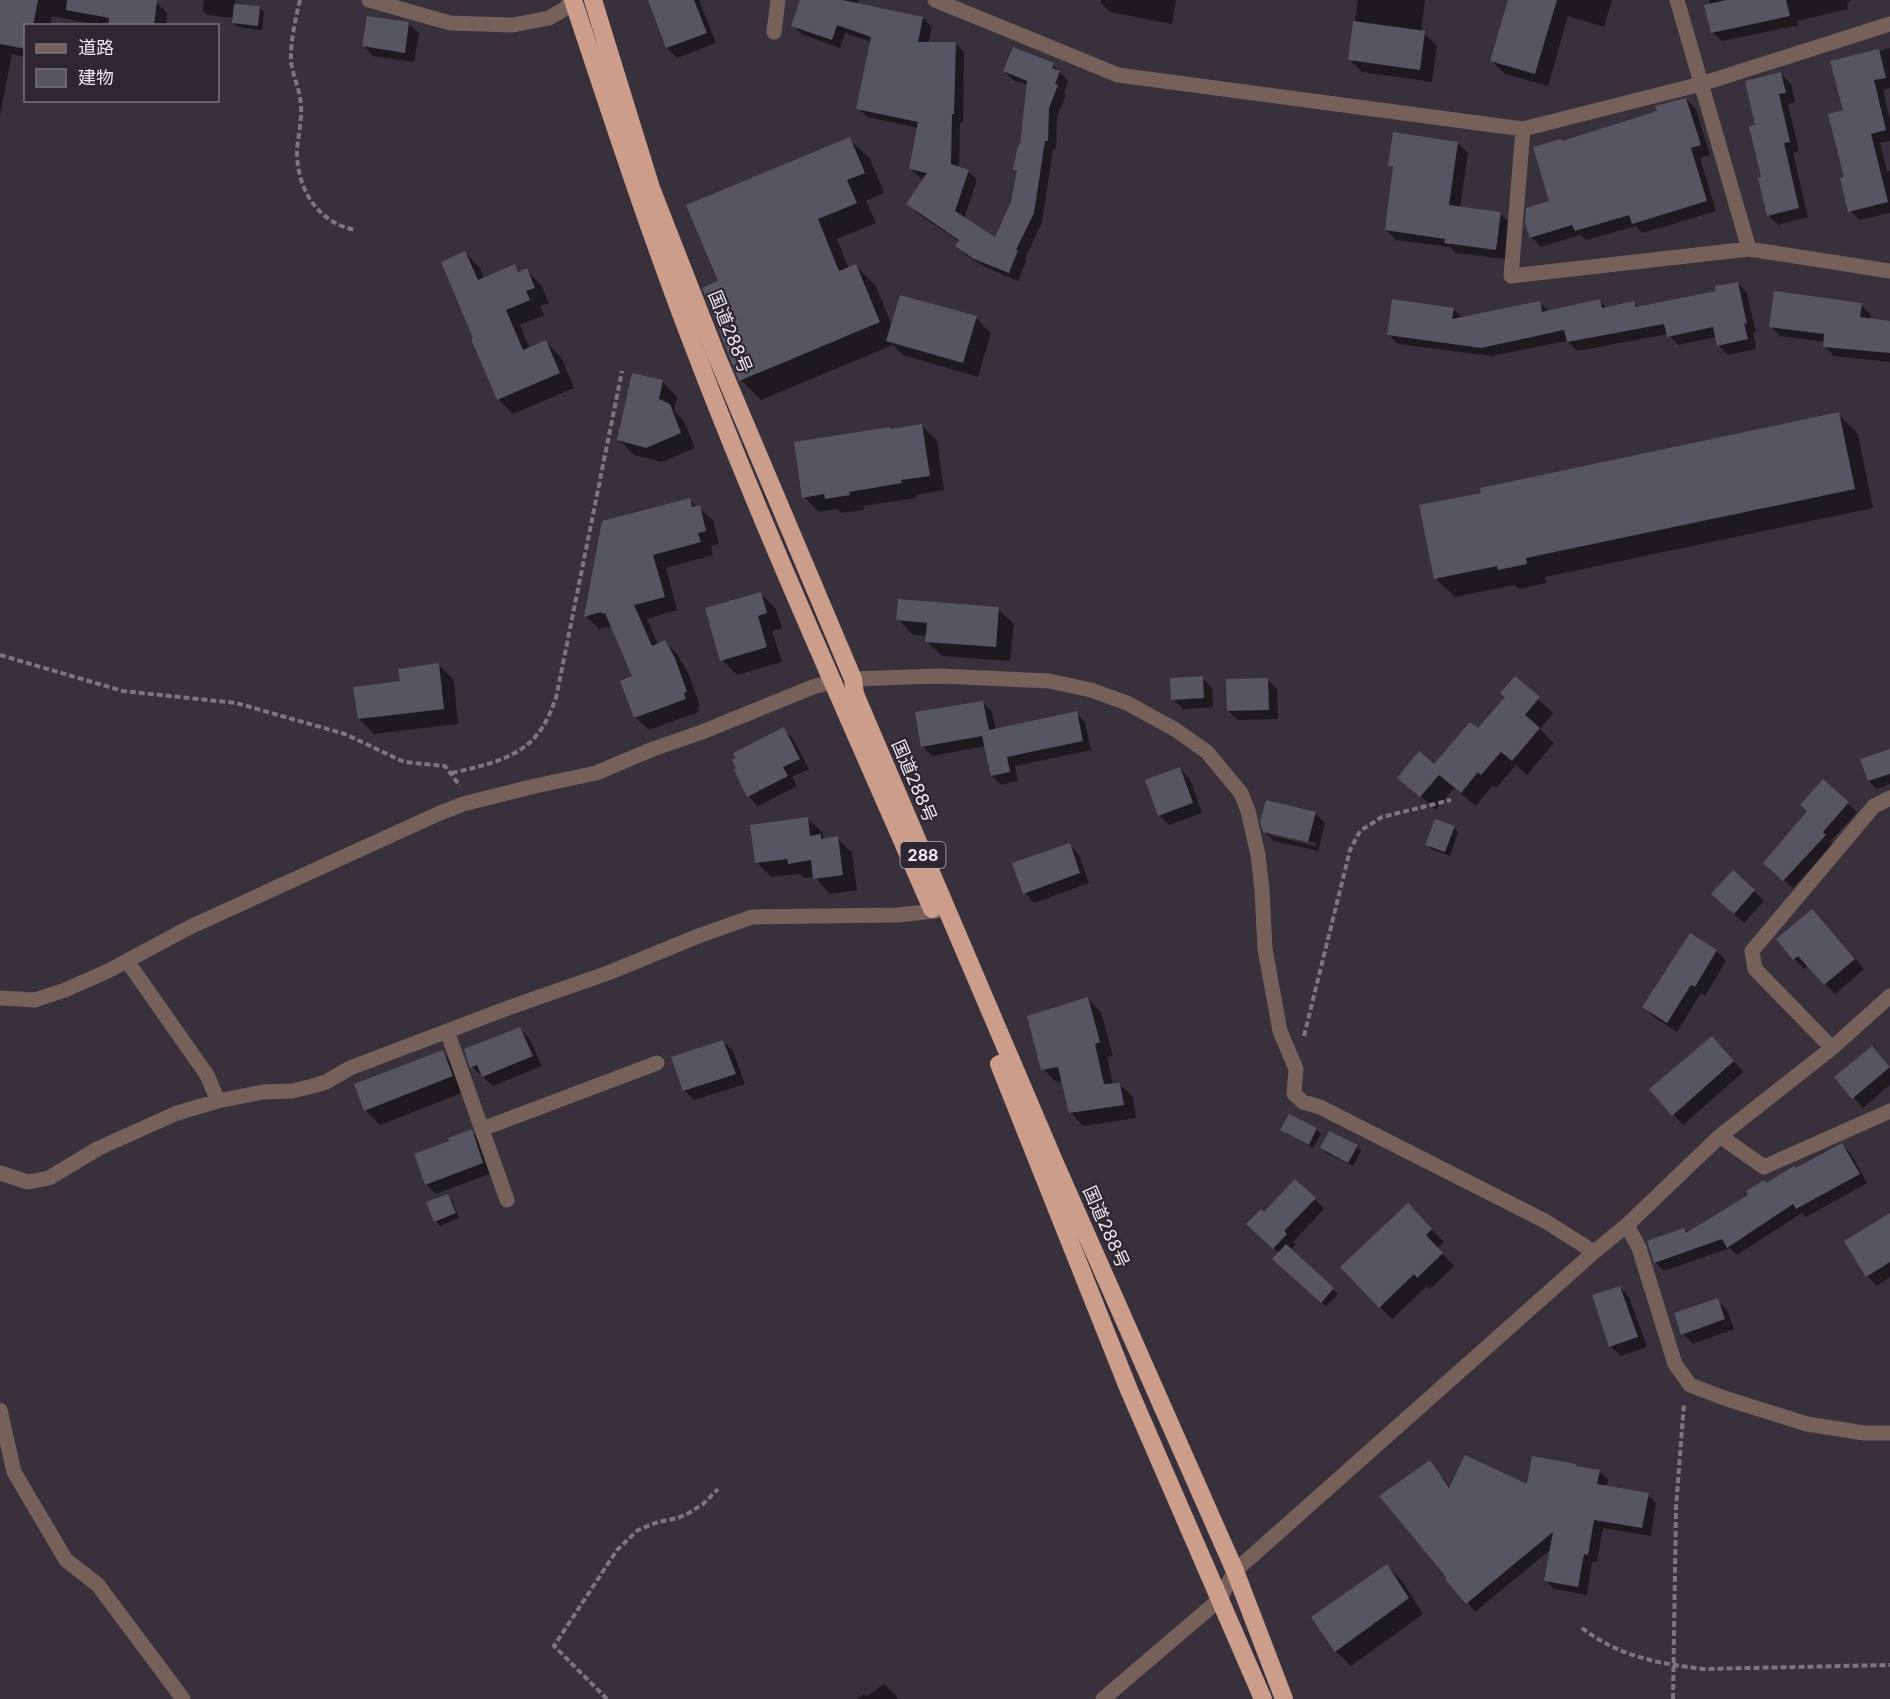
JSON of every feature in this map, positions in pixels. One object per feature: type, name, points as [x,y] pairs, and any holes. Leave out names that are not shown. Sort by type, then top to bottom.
[{"type":"highway","name":"国道288号","points":[[572,0],[634,182],[696,353],[785,570],[1054,1161],[1235,1571],[1284,1699]]},
{"type":"highway","name":"国道288号","points":[[593,0],[651,188],[717,357],[853,679],[855,694],[975,1006],[1130,1390],[1263,1699]]},
{"type":"street","points":[[369,0],[450,23],[513,25],[549,18],[566,8],[572,0]]},
{"type":"street","points":[[774,32],[778,0]]},
{"type":"street","points":[[935,0],[960,5],[1118,75],[1523,129],[1701,84],[1890,24]]},
{"type":"street","points":[[1677,0],[1749,249]]},
{"type":"street","points":[[1523,129],[1511,276],[1749,249],[1890,271]]},
{"type":"street","points":[[853,679],[939,676],[1049,681],[1091,690],[1127,703],[1176,730],[1208,752],[1241,793],[1248,811],[1262,890],[1265,949],[1273,1000],[1280,1031],[1296,1069],[1294,1094],[1302,1102],[1320,1107],[1545,1221],[1594,1252]]},
{"type":"street","points":[[0,998],[34,999],[49,996],[127,961],[190,927],[311,870],[440,813],[535,786],[596,773],[813,687],[834,681]]},
{"type":"street","points":[[1832,1048],[1755,969],[1752,951],[1870,810],[1890,798]]},
{"type":"street","points":[[0,1173],[28,1182],[49,1178],[99,1148],[157,1121],[218,1101],[263,1092],[292,1091],[326,1082],[350,1068],[608,974],[701,935],[752,917],[898,915],[940,911]]},
{"type":"street","points":[[127,961],[207,1075],[218,1101]]},
{"type":"street","points":[[1103,1699],[1219,1600],[1235,1571],[1627,1225],[1720,1136],[1832,1048],[1890,996]]},
{"type":"street","points":[[447,1031],[507,1200]]},
{"type":"street","points":[[482,1129],[657,1063]]},
{"type":"street","points":[[1720,1136],[1764,1167],[1890,1111]]},
{"type":"street","points":[[1627,1225],[1639,1248],[1675,1364],[1690,1385],[1807,1424],[1864,1433],[1890,1433]]},
{"type":"street","points":[[0,1410],[14,1472],[66,1560],[98,1585],[183,1699]]},
{"type":"path","points":[[300,0],[291,58],[301,104],[297,150],[301,183],[309,200],[330,220],[344,228],[355,230]]},
{"type":"path","points":[[452,773],[500,761],[518,752],[541,730],[556,698],[622,371]]},
{"type":"path","points":[[0,655],[123,691],[236,703],[345,734],[404,762],[445,766],[452,773],[470,803]]},
{"type":"path","points":[[1296,1069],[1350,850],[1360,831],[1382,818],[1451,800]]},
{"type":"path","points":[[1673,1699],[1676,1508],[1685,1393],[1690,1385]]},
{"type":"path","points":[[607,1699],[554,1646],[617,1550],[638,1530],[689,1513],[703,1504],[718,1489]]},
{"type":"path","points":[[1582,1628],[1600,1642],[1621,1652],[1703,1669],[1890,1665]]},
{"type":"building","points":[[0,0],[38,0],[33,24],[24,24],[24,49],[0,44]]},
{"type":"building","points":[[67,0],[157,0],[154,24],[108,24],[109,18],[66,10]]},
{"type":"building","points":[[648,0],[694,0],[707,33],[666,48]]},
{"type":"building","points":[[800,0],[843,0],[923,17],[918,42],[956,42],[951,164],[969,170],[955,211],[995,237],[1011,202],[1017,170],[1013,170],[1018,145],[1020,145],[1027,81],[1003,71],[1013,47],[1054,63],[1052,68],[1060,71],[1055,84],[1058,85],[1049,108],[1048,141],[1045,141],[1034,213],[1016,250],[1018,250],[1009,273],[974,259],[955,246],[959,240],[906,204],[927,173],[909,169],[918,122],[856,109],[871,37],[837,25],[832,40],[791,26]]},
{"type":"building","points":[[1508,0],[1557,0],[1535,74],[1490,61]]},
{"type":"building","points":[[1726,0],[1786,0],[1790,16],[1711,33],[1704,5]]},
{"type":"building","points":[[234,4],[260,6],[258,26],[232,23]]},
{"type":"building","points":[[367,16],[409,22],[405,53],[362,46]]},
{"type":"building","points":[[1353,21],[1425,31],[1420,70],[1348,60]]},
{"type":"building","points":[[1879,49],[1886,78],[1874,80],[1886,130],[1871,134],[1888,202],[1848,212],[1840,178],[1844,177],[1828,114],[1843,110],[1830,61]]},
{"type":"building","points":[[1781,72],[1786,93],[1779,94],[1790,142],[1784,143],[1799,208],[1767,216],[1749,126],[1755,125],[1745,81]]},
{"type":"building","points":[[1686,98],[1701,145],[1691,148],[1707,201],[1632,224],[1629,215],[1575,231],[1572,225],[1530,238],[1525,223],[1526,208],[1549,201],[1533,147],[1561,139],[1562,141],[1657,111],[1655,106]]},
{"type":"building","points":[[1393,132],[1458,142],[1449,205],[1501,212],[1496,250],[1444,243],[1445,239],[1385,230],[1393,167],[1388,166]]},
{"type":"building","points":[[850,137],[865,173],[847,180],[857,203],[818,219],[839,271],[856,264],[880,322],[739,381],[702,288],[718,281],[686,205]]},
{"type":"building","points":[[465,251],[478,280],[515,264],[518,272],[527,268],[535,288],[526,291],[530,300],[506,310],[523,350],[546,340],[560,373],[497,400],[441,262]]},
{"type":"building","points":[[1738,282],[1748,339],[1717,346],[1713,327],[1667,337],[1664,324],[1567,342],[1564,330],[1481,348],[1387,335],[1392,299],[1454,308],[1452,319],[1540,301],[1542,312],[1600,299],[1602,308],[1634,301],[1636,307],[1716,291],[1715,286]]},
{"type":"building","points":[[1774,291],[1862,303],[1860,317],[1890,321],[1890,353],[1823,347],[1824,334],[1769,327]]},
{"type":"building","points":[[900,295],[977,316],[963,363],[886,341]]},
{"type":"building","points":[[632,373],[663,380],[659,399],[670,404],[681,433],[646,448],[617,440]]},
{"type":"building","points":[[1839,412],[1855,489],[1526,558],[1527,564],[1498,570],[1497,566],[1434,579],[1419,505],[1481,493],[1480,488]]},
{"type":"building","points":[[922,424],[930,476],[849,492],[850,495],[825,499],[824,494],[802,498],[794,442]]},
{"type":"building","points":[[690,498],[692,507],[700,505],[706,531],[698,533],[701,542],[653,555],[665,597],[634,605],[652,646],[665,640],[675,658],[687,692],[684,693],[686,699],[634,718],[620,681],[632,676],[605,613],[584,617],[602,521]]},
{"type":"building","points":[[761,592],[767,613],[758,616],[767,647],[720,661],[705,608]]},
{"type":"building","points":[[898,599],[999,607],[996,647],[925,642],[927,623],[896,620]]},
{"type":"building","points":[[439,663],[444,709],[358,719],[353,687],[400,681],[398,669]]},
{"type":"building","points":[[1203,676],[1204,698],[1171,700],[1170,678]]},
{"type":"building","points":[[1515,676],[1540,697],[1525,715],[1540,728],[1512,761],[1501,752],[1481,775],[1478,772],[1461,793],[1439,775],[1420,797],[1397,778],[1419,751],[1434,764],[1470,722],[1478,728],[1505,697],[1500,693]]},
{"type":"building","points":[[1268,678],[1269,710],[1227,711],[1226,679]]},
{"type":"building","points":[[983,701],[989,730],[1077,711],[1083,741],[1007,757],[1010,772],[991,776],[982,736],[921,747],[915,712]]},
{"type":"building","points":[[784,727],[800,759],[783,767],[788,776],[747,797],[734,770],[736,768],[732,760],[736,758],[733,753]]},
{"type":"building","points":[[1890,749],[1890,774],[1868,781],[1860,759]]},
{"type":"building","points":[[1180,767],[1193,803],[1158,816],[1145,780]]},
{"type":"building","points":[[1823,779],[1849,802],[1823,832],[1826,835],[1783,881],[1763,863],[1807,811],[1800,805]]},
{"type":"building","points":[[1266,800],[1316,812],[1308,842],[1263,832],[1260,822]]},
{"type":"building","points":[[808,817],[810,836],[821,834],[821,839],[838,836],[843,875],[813,879],[811,860],[788,864],[787,859],[755,863],[750,825]]},
{"type":"building","points":[[1435,819],[1455,826],[1445,852],[1425,845]]},
{"type":"building","points":[[1070,843],[1080,873],[1023,894],[1012,863]]},
{"type":"building","points":[[1733,870],[1755,890],[1734,914],[1711,894]]},
{"type":"building","points":[[1812,909],[1855,959],[1824,985],[1798,956],[1793,960],[1776,939]]},
{"type":"building","points":[[1690,933],[1717,950],[1695,987],[1691,985],[1667,1023],[1642,1007]]},
{"type":"building","points":[[1088,997],[1100,1042],[1095,1044],[1104,1084],[1120,1083],[1124,1105],[1069,1113],[1058,1067],[1041,1070],[1027,1016]]},
{"type":"building","points":[[520,1027],[533,1056],[482,1077],[477,1065],[470,1068],[464,1049]]},
{"type":"building","points":[[1712,1036],[1734,1061],[1672,1116],[1649,1089]]},
{"type":"building","points":[[723,1040],[736,1074],[683,1091],[671,1057]]},
{"type":"building","points":[[1872,1046],[1890,1067],[1852,1099],[1834,1077]]},
{"type":"building","points":[[443,1050],[453,1076],[364,1111],[354,1084]]},
{"type":"building","points":[[1289,1114],[1317,1128],[1309,1145],[1280,1130]]},
{"type":"building","points":[[472,1129],[483,1163],[425,1185],[414,1154],[449,1141],[448,1138]]},
{"type":"building","points":[[1329,1131],[1358,1145],[1348,1163],[1320,1148]]},
{"type":"building","points":[[1842,1143],[1860,1174],[1796,1209],[1793,1204],[1727,1248],[1722,1239],[1654,1263],[1647,1241],[1684,1228],[1686,1233],[1748,1195],[1746,1191],[1764,1180],[1766,1183],[1794,1166],[1796,1168]]},
{"type":"building","points":[[1295,1179],[1316,1198],[1284,1231],[1287,1234],[1273,1249],[1246,1224],[1261,1209],[1264,1212]]},
{"type":"building","points":[[448,1194],[456,1213],[434,1222],[426,1202]]},
{"type":"building","points":[[1408,1203],[1432,1229],[1426,1235],[1443,1253],[1417,1278],[1414,1274],[1379,1308],[1340,1267]]},
{"type":"building","points":[[1890,1213],[1890,1262],[1866,1277],[1844,1241]]},
{"type":"building","points":[[1286,1244],[1334,1288],[1321,1303],[1272,1259]]},
{"type":"building","points":[[1620,1286],[1638,1337],[1609,1347],[1592,1295]]},
{"type":"building","points":[[1718,1298],[1725,1319],[1681,1335],[1674,1313]]},
{"type":"building","points":[[1465,1455],[1527,1484],[1532,1456],[1600,1470],[1597,1484],[1649,1493],[1642,1528],[1594,1520],[1588,1555],[1584,1554],[1578,1587],[1544,1581],[1553,1532],[1466,1604],[1379,1496],[1430,1460],[1449,1488]]},
{"type":"building","points":[[1387,1564],[1409,1598],[1335,1652],[1311,1617]]}]
